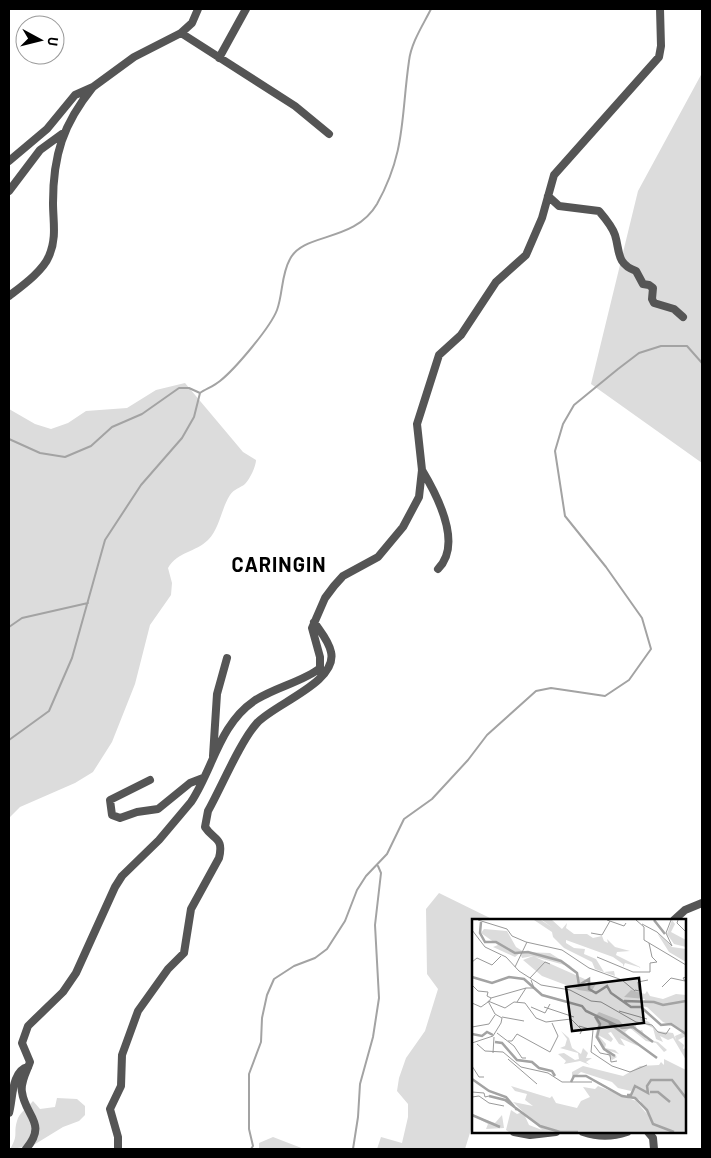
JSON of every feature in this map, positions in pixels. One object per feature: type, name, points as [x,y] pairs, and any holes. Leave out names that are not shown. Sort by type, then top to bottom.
[{"type":"street","points":[[9,161],[47,128],[75,95],[93,86],[124,63],[181,33],[192,23],[198,9]]},
{"type":"street","points":[[219,58],[246,9]]},
{"type":"street","points":[[26,1149],[36,1130],[34,1118],[22,1094],[30,1056],[23,1049],[22,1043],[28,1026],[70,983],[84,958],[118,882],[159,840],[191,802],[235,717],[253,702],[320,668],[320,657],[312,633],[314,622],[325,598],[343,576],[378,557],[403,527],[420,497],[422,470],[417,424],[436,363],[445,348],[461,334],[496,282],[526,255],[542,218],[554,175],[659,57],[661,46],[660,9]]},
{"type":"street","points":[[181,33],[294,106],[329,134]]},
{"type":"street","points":[[9,296],[42,266],[50,253],[55,230],[53,205],[55,174],[62,134],[69,120],[93,86]]},
{"type":"street","points":[[9,191],[40,150],[62,134]]},
{"type":"street","points":[[548,196],[559,206],[599,211],[616,236],[620,260],[629,269],[636,271],[643,284],[650,285],[653,288],[652,299],[654,303],[674,309],[682,316]]},
{"type":"street","points":[[422,470],[436,491],[446,525],[448,554],[446,561],[438,569]]},
{"type":"street","points":[[118,1149],[118,1137],[110,1109],[121,1086],[122,1056],[125,1044],[138,1011],[148,995],[184,953],[190,910],[219,858],[218,839],[205,827],[208,811],[257,723],[326,674],[331,665],[332,652],[314,622]]},
{"type":"street","points":[[213,758],[217,694],[227,658]]},
{"type":"street","points":[[150,780],[110,800],[112,815],[120,818],[137,812],[158,809],[190,783],[203,778]]},
{"type":"street","points":[[675,919],[685,910],[702,903]]},
{"type":"street","points":[[9,1113],[15,1082],[20,1072],[28,1067]]},
{"type":"street","points":[[519,1133],[530,1135],[547,1133]]},
{"type":"street","points":[[588,1133],[601,1136],[614,1136],[624,1133]]},
{"type":"street","points":[[649,1133],[653,1138],[654,1149]]},
{"type":"shaded area","points":[[702,73],[702,463],[591,384],[638,191]]},
{"type":"shaded area","points":[[185,383],[243,452],[256,460],[254,469],[245,484],[230,495],[218,524],[208,540],[181,555],[168,568],[172,583],[171,595],[150,625],[135,684],[112,742],[93,772],[75,783],[20,807],[9,818],[9,409],[35,424],[51,429],[68,423],[86,411],[127,408],[156,390]]},
{"type":"shaded area","points":[[439,893],[492,919],[472,919],[472,1126],[465,1149],[377,1149],[381,1137],[402,1143],[408,1117],[408,1104],[397,1091],[399,1078],[406,1058],[425,1031],[438,989],[427,974],[426,909]]},
{"type":"shaded area","points":[[57,1098],[77,1099],[85,1106],[85,1115],[79,1121],[63,1127],[32,1146],[10,1149],[15,1137],[17,1121],[24,1110],[33,1101],[40,1109],[55,1107]]},
{"type":"shaded area","points":[[273,1137],[304,1149],[259,1149],[259,1143]]},
{"type":"waterway","points":[[9,740],[49,711],[72,658],[105,540],[141,485],[182,438],[194,417],[200,393],[218,383],[243,358],[273,318],[277,310],[285,271],[290,259],[297,250],[306,244],[356,225],[377,204],[386,185],[398,150],[410,54],[431,9]]},
{"type":"waterway","points":[[251,1149],[253,1146],[249,1129],[249,1074],[261,1042],[262,1018],[267,995],[274,979],[294,966],[315,958],[327,949],[345,921],[357,890],[366,876],[387,854],[404,819],[432,799],[468,760],[487,735],[536,691],[551,688],[605,696],[629,680],[651,649],[642,618],[606,567],[565,516],[555,451],[563,424],[574,405],[639,353],[661,346],[687,346],[702,363]]},
{"type":"waterway","points":[[9,439],[40,453],[65,457],[91,446],[112,427],[142,414],[179,388],[189,388],[200,393]]},
{"type":"waterway","points":[[9,627],[22,618],[88,603]]},
{"type":"waterway","points":[[353,1149],[358,1117],[360,1084],[373,1037],[379,998],[375,925],[381,873],[378,866]]},
{"type":"district","name":"CARINGIN","points":[[279,564]]}]
